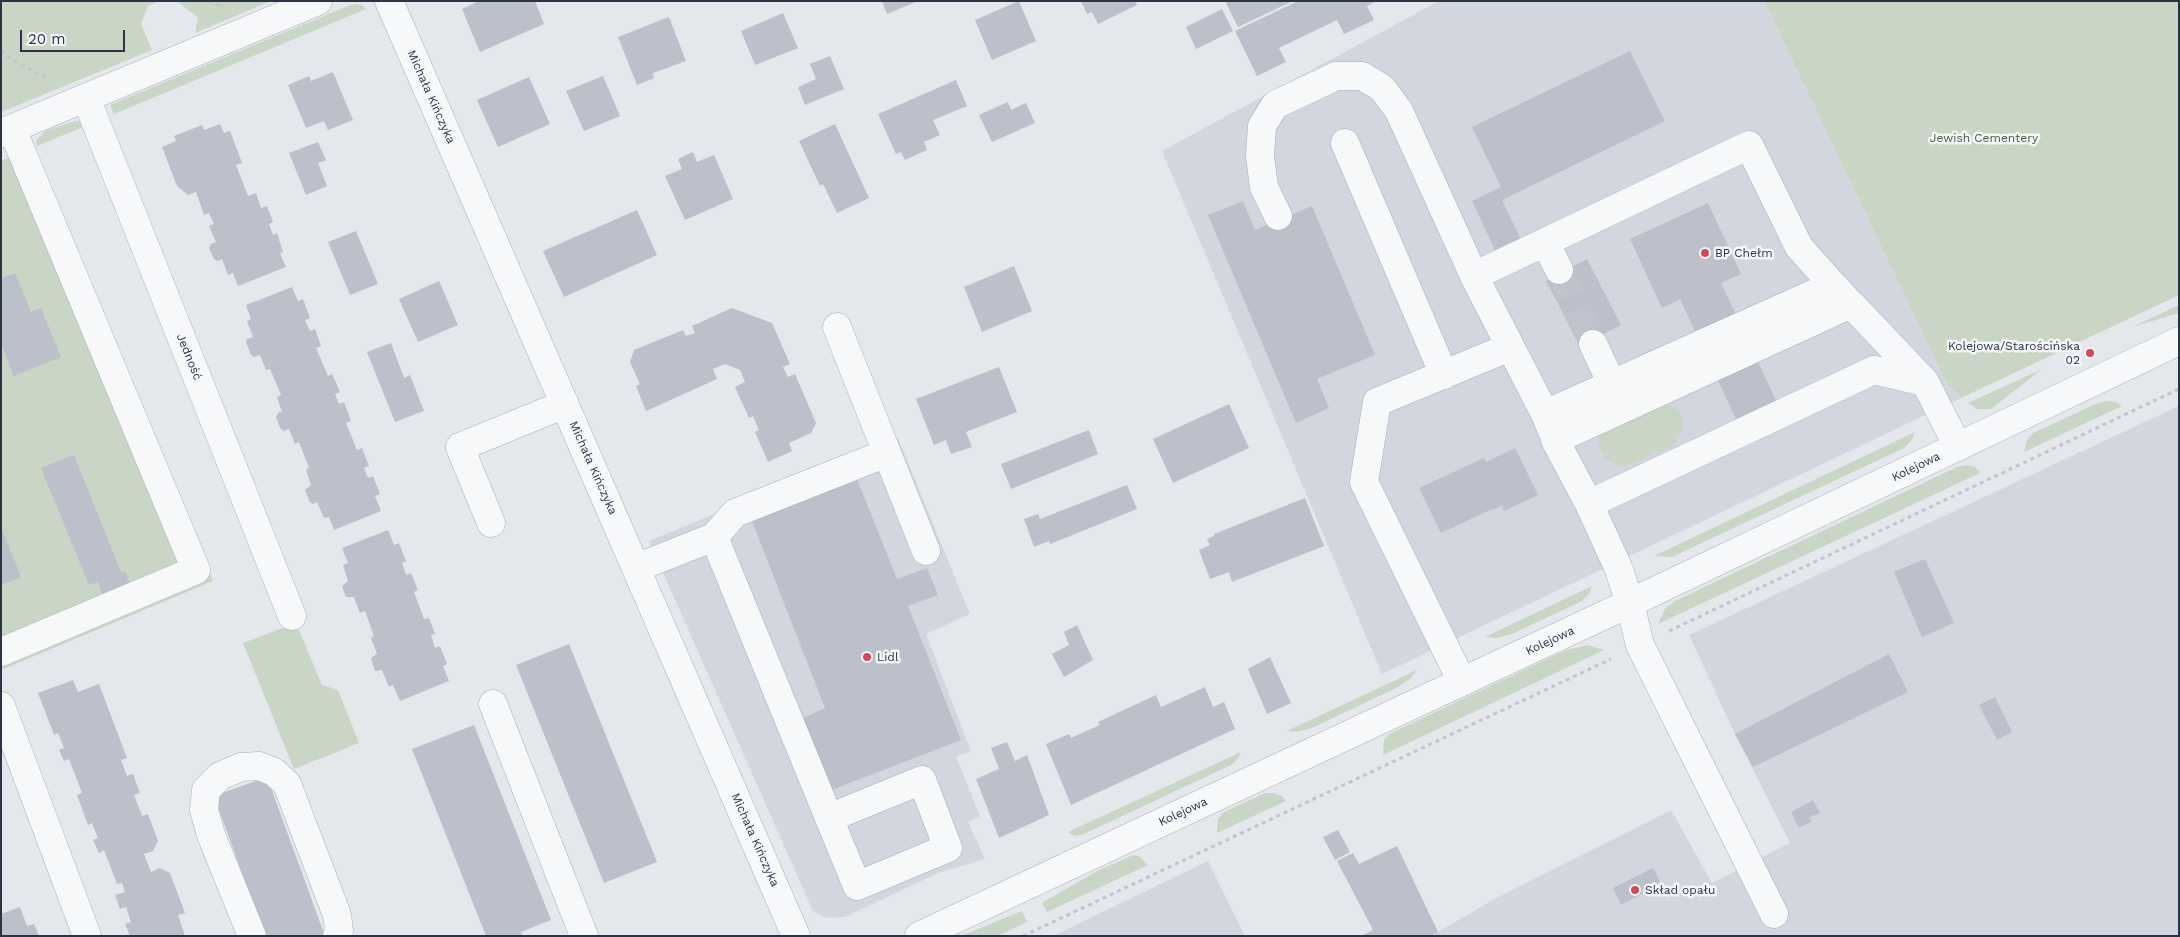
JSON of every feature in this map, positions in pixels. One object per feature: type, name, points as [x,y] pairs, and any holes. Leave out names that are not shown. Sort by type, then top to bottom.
[{"type":"street","points":[[1,652],[196,570],[7,131],[318,1]]},
{"type":"street","name":"Michała Kińczyka","points":[[389,1],[796,936]]},
{"type":"street","points":[[1278,216],[1264,187],[1260,156],[1262,126],[1275,105],[1336,76],[1362,76],[1382,88],[1399,111],[1474,276],[1545,414],[1555,440],[1589,504],[1618,566],[1630,603],[1640,645],[1774,914]]},
{"type":"street","name":"Jedność","points":[[86,98],[292,616]]},
{"type":"street","points":[[1345,143],[1444,375]]},
{"type":"street","points":[[1474,276],[1750,145],[1799,247],[1925,382],[1958,447]]},
{"type":"street","points":[[1546,242],[1558,270]]},
{"type":"street","points":[[1545,414],[1612,384],[1842,295]]},
{"type":"street","points":[[1555,440],[1842,295]]},
{"type":"street","points":[[837,327],[926,551]]},
{"type":"street","name":"Kolejowa","points":[[920,936],[1630,603],[2179,341]]},
{"type":"street","points":[[1593,344],[1612,384]]},
{"type":"street","points":[[1462,682],[1364,482],[1376,402],[1510,347]]},
{"type":"street","points":[[1589,504],[1874,370],[1925,382]]},
{"type":"street","points":[[491,523],[460,446],[565,404]]},
{"type":"street","points":[[636,568],[714,537],[735,513],[887,454]]},
{"type":"street","points":[[714,537],[829,818]]},
{"type":"street","points":[[492,704],[584,936]]},
{"type":"street","points":[[1,706],[87,936]]},
{"type":"street","points":[[252,936],[211,835],[204,810],[206,790],[220,776],[242,767],[260,766],[274,772],[287,784],[336,915],[339,931],[337,936]]},
{"type":"path","points":[[1,51],[12,60],[54,82]]},
{"type":"path","points":[[1023,936],[2179,389]]},
{"type":"shaded area","points":[[1439,1],[1764,1],[1947,384],[1961,398],[1382,674],[1162,151]]},
{"type":"shaded area","points":[[2179,406],[2179,936],[1431,936],[1491,901],[1671,810],[1712,883],[1790,843],[1735,734],[1689,635]]},
{"type":"shaded area","points":[[898,438],[970,614],[926,634],[971,751],[956,757],[980,816],[968,822],[985,859],[938,873],[845,917],[827,918],[813,911],[649,541]]},
{"type":"shaded area","points":[[1208,861],[1245,936],[1053,936]]},
{"type":"green space","points":[[1,1],[159,1],[148,6],[141,24],[152,50],[1,112]]},
{"type":"green space","points":[[177,1],[271,1],[195,33],[198,18]]},
{"type":"green space","name":"Jewish Cementery","points":[[1764,1],[2179,1],[2179,295],[1961,398],[1947,384]]},
{"type":"green space","points":[[362,5],[366,9],[114,114],[110,105],[348,6]]},
{"type":"green space","points":[[75,121],[81,122],[85,126],[37,146],[36,141],[45,131]]},
{"type":"green space","points":[[34,151],[213,581],[1,670],[1,160]]},
{"type":"green space","points":[[2179,305],[2179,313],[2132,327]]},
{"type":"green space","points":[[2042,369],[1991,409],[1977,409],[1968,403]]},
{"type":"green space","points":[[2116,402],[2122,406],[2024,452],[2027,440],[2033,433],[2098,403]]},
{"type":"green space","points":[[1663,404],[1671,405],[1679,411],[1683,420],[1683,430],[1672,446],[1628,465],[1618,465],[1606,460],[1599,448],[1599,438],[1602,430]]},
{"type":"green space","points":[[1915,432],[1912,440],[1904,448],[1672,557],[1654,556]]},
{"type":"green space","points":[[1967,465],[1975,467],[1980,473],[1658,624],[1665,609],[1675,601],[1957,467]]},
{"type":"green space","points":[[1592,586],[1590,593],[1582,601],[1512,634],[1497,638],[1485,637]]},
{"type":"green space","points":[[296,623],[322,685],[338,690],[359,743],[294,769],[243,643]]},
{"type":"green space","points":[[1588,645],[1604,650],[1383,755],[1384,740],[1389,734],[1566,650]]},
{"type":"green space","points":[[1417,670],[1411,678],[1398,687],[1312,728],[1297,732],[1287,731]]},
{"type":"green space","points":[[1241,752],[1238,759],[1231,765],[1084,834],[1074,836],[1068,832]]},
{"type":"green space","points":[[1265,793],[1274,793],[1282,796],[1286,801],[1217,833],[1218,819],[1224,812]]},
{"type":"green space","points":[[1133,855],[1139,856],[1148,865],[1047,912],[1042,903],[1097,871]]},
{"type":"green space","points":[[1022,911],[1027,922],[997,936],[961,936]]},
{"type":"building","points":[[479,1],[535,1],[544,24],[480,52],[462,9]]},
{"type":"building","points":[[882,1],[918,1],[887,14]]},
{"type":"building","points":[[1019,1],[1036,41],[992,60],[975,20]]},
{"type":"building","points":[[1081,1],[1135,1],[1137,5],[1098,24],[1092,12],[1087,14]]},
{"type":"building","points":[[1229,1],[1293,1],[1238,27],[1226,3]]},
{"type":"building","points":[[1298,1],[1376,1],[1367,6],[1374,20],[1344,34],[1337,20],[1279,48],[1286,62],[1257,76],[1235,31]]},
{"type":"building","points":[[1222,9],[1233,31],[1196,49],[1186,27]]},
{"type":"building","points":[[783,13],[798,48],[755,65],[741,31]]},
{"type":"building","points":[[669,17],[686,61],[653,73],[654,78],[637,85],[618,37]]},
{"type":"building","points":[[1630,51],[1665,121],[1502,200],[1521,240],[1496,252],[1472,201],[1501,187],[1472,127]]},
{"type":"building","points":[[830,56],[844,89],[805,105],[798,87],[816,79],[810,64]]},
{"type":"building","points":[[333,72],[353,120],[328,130],[324,121],[306,128],[288,85],[309,76],[311,81]]},
{"type":"building","points":[[603,76],[620,116],[584,131],[566,91]]},
{"type":"building","points":[[529,77],[550,124],[498,147],[477,100]]},
{"type":"building","points":[[956,80],[967,106],[933,120],[940,135],[924,142],[927,150],[905,160],[901,152],[896,154],[878,114]]},
{"type":"building","points":[[1008,102],[1011,110],[1026,103],[1035,123],[992,142],[979,115]]},
{"type":"building","points":[[220,124],[224,133],[230,131],[242,163],[236,165],[248,196],[256,193],[261,208],[267,206],[273,222],[269,224],[273,235],[277,233],[283,252],[280,253],[286,267],[238,286],[233,273],[228,275],[222,259],[217,261],[214,259],[209,248],[211,244],[216,242],[209,226],[214,224],[209,213],[204,215],[196,192],[188,195],[177,186],[162,147],[176,141],[174,136],[202,125],[204,130]]},
{"type":"building","points":[[835,124],[869,198],[837,213],[823,184],[820,186],[799,141]]},
{"type":"building","points":[[318,142],[326,160],[318,163],[327,186],[306,195],[289,153]]},
{"type":"building","points":[[693,152],[697,162],[714,155],[733,199],[685,220],[665,176],[682,169],[678,159]]},
{"type":"building","points":[[1243,201],[1255,230],[1312,206],[1375,355],[1317,379],[1329,408],[1296,423],[1208,215]]},
{"type":"building","points":[[1708,203],[1741,274],[1721,283],[1782,413],[1742,432],[1680,299],[1662,308],[1630,239]]},
{"type":"building","points":[[637,210],[657,255],[564,297],[543,251]]},
{"type":"building","points":[[356,231],[378,284],[350,295],[328,242]]},
{"type":"building","points":[[1587,259],[1621,325],[1580,346],[1546,281]]},
{"type":"building","points":[[1014,266],[1032,311],[982,332],[964,287]]},
{"type":"building","points":[[15,273],[31,312],[41,308],[61,357],[14,376],[1,343],[1,278]]},
{"type":"building","points":[[439,281],[458,325],[418,342],[399,299]]},
{"type":"building","points":[[292,287],[298,301],[303,299],[310,318],[305,320],[310,331],[315,329],[321,346],[316,348],[328,376],[332,374],[340,392],[335,394],[339,404],[344,402],[351,421],[346,423],[357,450],[362,448],[369,466],[364,468],[368,478],[373,476],[380,494],[375,496],[381,511],[334,530],[329,517],[324,518],[317,502],[313,504],[310,502],[305,490],[311,485],[306,470],[309,468],[299,442],[295,444],[289,429],[284,431],[280,428],[276,417],[279,412],[282,412],[277,397],[281,395],[270,369],[266,370],[260,355],[254,357],[251,355],[246,342],[247,339],[253,337],[247,321],[251,319],[246,305]]},
{"type":"building","points":[[732,308],[772,323],[790,364],[783,367],[788,377],[795,374],[816,423],[811,433],[789,443],[792,451],[768,462],[755,432],[759,430],[753,416],[749,418],[735,387],[745,382],[740,370],[725,364],[713,369],[717,379],[646,411],[636,386],[640,384],[630,362],[634,350],[683,330],[686,336],[695,333],[692,326]]},
{"type":"building","points":[[391,343],[404,378],[410,375],[424,411],[395,422],[367,352]]},
{"type":"building","points":[[999,367],[1017,412],[966,432],[972,447],[951,454],[946,440],[934,445],[916,399]]},
{"type":"building","points":[[1229,404],[1249,448],[1173,483],[1153,439]]},
{"type":"building","points":[[1089,430],[1098,454],[1011,489],[1001,464]]},
{"type":"building","points":[[1515,448],[1538,495],[1504,511],[1502,505],[1441,533],[1419,488],[1484,458],[1486,462]]},
{"type":"building","points":[[74,455],[121,572],[125,571],[130,585],[103,596],[98,582],[89,585],[41,468]]},
{"type":"building","name":"Lidl","points":[[855,474],[897,579],[927,568],[938,595],[908,606],[961,740],[829,791],[799,720],[825,708],[750,516]]},
{"type":"building","points":[[1127,485],[1137,509],[1050,544],[1049,541],[1034,547],[1024,519],[1038,514],[1040,519]]},
{"type":"building","points":[[1305,498],[1324,546],[1232,582],[1229,572],[1210,579],[1199,550],[1210,545],[1207,539],[1214,536],[1214,534]]},
{"type":"building","points":[[388,530],[394,545],[399,543],[406,561],[402,563],[406,575],[411,573],[418,590],[414,592],[424,619],[429,618],[435,634],[431,635],[435,648],[440,646],[447,664],[443,666],[449,681],[400,701],[393,685],[389,687],[382,670],[375,671],[371,658],[377,654],[371,638],[374,636],[365,611],[360,613],[354,597],[346,597],[342,586],[348,581],[343,565],[348,563],[342,548]]},
{"type":"building","points":[[3,532],[21,577],[1,585],[1,533]]},
{"type":"building","points":[[1925,559],[1954,623],[1922,637],[1894,572]]},
{"type":"building","points":[[1077,625],[1093,660],[1064,677],[1052,654],[1069,645],[1064,632]]},
{"type":"building","points":[[569,644],[657,862],[604,883],[516,665]]},
{"type":"building","points":[[1889,654],[1908,692],[1753,767],[1735,734]]},
{"type":"building","points":[[1270,657],[1291,703],[1267,714],[1248,669]]},
{"type":"building","points":[[73,680],[78,692],[99,684],[127,758],[121,760],[127,776],[133,774],[140,793],[134,795],[142,816],[148,814],[158,841],[153,851],[144,854],[151,872],[160,868],[170,873],[185,913],[178,915],[185,936],[130,936],[125,924],[131,922],[126,907],[120,909],[115,895],[125,892],[122,883],[117,884],[104,850],[99,853],[93,840],[98,838],[92,823],[88,825],[77,795],[82,793],[69,759],[64,761],[59,750],[64,748],[58,733],[54,735],[38,693]]},
{"type":"building","points":[[1205,687],[1213,707],[1224,702],[1235,729],[1071,805],[1046,744],[1069,734],[1071,738],[1100,725],[1098,722],[1156,695],[1161,707]]},
{"type":"building","points":[[1995,697],[2012,732],[1997,740],[1979,705]]},
{"type":"building","points":[[474,725],[551,920],[521,932],[522,936],[486,936],[412,749]]},
{"type":"building","points":[[1007,742],[1015,761],[1027,755],[1049,815],[999,838],[976,779],[999,769],[991,748]]},
{"type":"building","points":[[267,777],[325,936],[265,936],[214,796]]},
{"type":"building","points":[[1813,800],[1820,813],[1810,817],[1812,821],[1799,828],[1791,812]]},
{"type":"building","points":[[1338,830],[1350,852],[1335,860],[1323,837]]},
{"type":"building","points":[[1397,846],[1438,932],[1431,936],[1361,936],[1373,930],[1337,861],[1353,853],[1359,864]]},
{"type":"building","points":[[1653,868],[1661,884],[1621,905],[1613,888]]},
{"type":"building","points":[[20,907],[27,926],[34,924],[39,936],[1,936],[1,914]]},
{"type":"tunnel","points":[[1559,270],[1593,344]]},
{"type":"place","name":"BP Chełm","points":[[1705,253]]},
{"type":"place","name":"Kolejowa/Starościńska 02","points":[[2090,353]]},
{"type":"place","name":"Lidl","points":[[867,657]]},
{"type":"place","name":"Skład opału","points":[[1635,890]]}]
